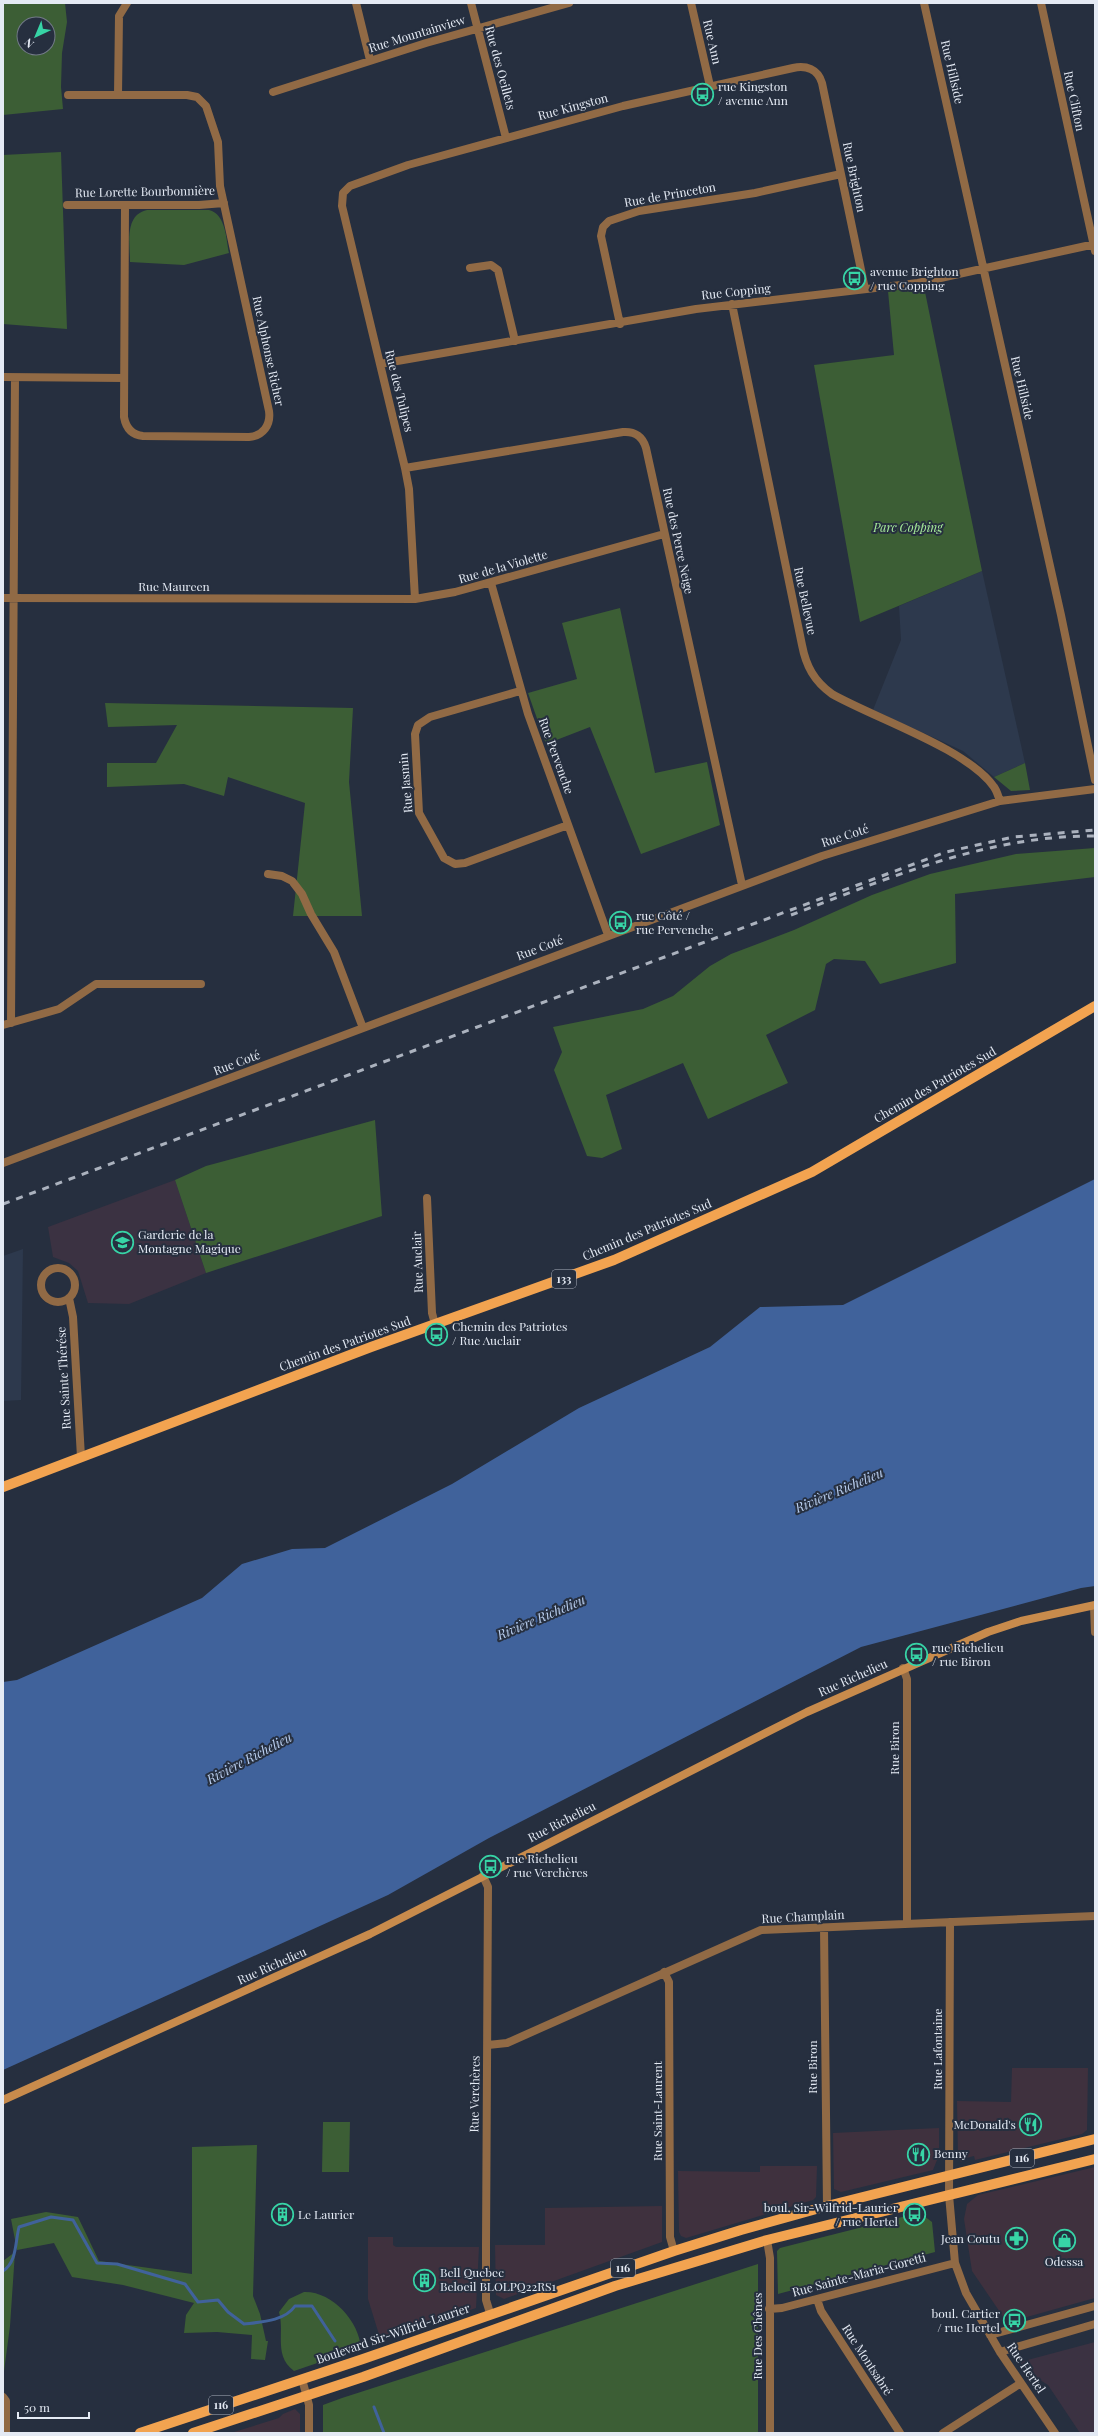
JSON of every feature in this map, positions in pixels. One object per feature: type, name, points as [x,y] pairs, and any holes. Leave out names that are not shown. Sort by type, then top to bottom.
[{"type":"main road","name":"Chemin des Patriotes Sud","points":[[3,1487],[435,1324],[614,1260],[798,1179],[1095,1006]]},
{"type":"main road","name":"Rue Richelieu","points":[[3,2100],[327,1954],[483,1876],[779,1724],[903,1668],[1003,1627],[1094,1605]]},
{"type":"main road","name":"Boulevard Sir-Wilfrid-Laurier","points":[[140,2433],[674,2251],[827,2206],[1095,2139]]},
{"type":"main road","name":"116","points":[[193,2433],[307,2394],[363,2377],[615,2286],[767,2240],[1095,2159]]},
{"type":"street","points":[[118,95],[119,16],[127,3]]},
{"type":"street","points":[[356,3],[370,60]]},
{"type":"street","name":"Rue des Oeillets","points":[[471,3],[506,138]]},
{"type":"street","name":"Rue Mountainview","points":[[273,92],[370,60],[569,3]]},
{"type":"street","name":"Rue Ann","points":[[691,3],[710,86]]},
{"type":"street","name":"Rue Hillside","points":[[924,3],[984,270],[1095,780]]},
{"type":"street","name":"Rue Clifton","points":[[1041,3],[1094,247]]},
{"type":"street","name":"Rue Kingston","points":[[343,193],[353,184],[382,173],[623,106],[800,66],[816,72]]},
{"type":"street","name":"Rue Brighton","points":[[816,72],[822,83],[865,289]]},
{"type":"street","name":"Rue Alphonse Richer","points":[[68,95],[187,95],[202,101],[207,109],[218,142],[219,181],[269,411],[266,428],[259,435],[249,437],[136,434],[129,429],[125,421],[124,378],[125,205]]},
{"type":"street","name":"Rue de Princeton","points":[[620,324],[601,236],[603,227],[609,221],[651,208],[755,193],[841,174]]},
{"type":"street","name":"Rue des Tulipes","points":[[343,193],[342,206],[409,489],[414,599]]},
{"type":"street","name":"Rue Lorette Bourbonnière","points":[[67,205],[224,203]]},
{"type":"street","name":"Rue Copping","points":[[380,364],[620,324],[684,311],[732,304],[906,285],[1094,247]]},
{"type":"street","points":[[470,268],[491,265],[498,270],[515,341]]},
{"type":"street","name":"Rue Bellevue","points":[[732,304],[800,637],[805,658],[812,674],[823,687],[837,697],[933,743],[973,767],[990,782],[1000,801]]},
{"type":"street","points":[[3,378],[124,378]]},
{"type":"street","points":[[15,378],[14,598],[7,1024],[59,1009],[96,984],[201,984]]},
{"type":"street","name":"Rue des Perce Neige","points":[[405,468],[630,432],[642,439],[646,448],[742,885]]},
{"type":"street","name":"Rue de la Violette","points":[[344,600],[414,599],[446,594],[491,583],[664,534]]},
{"type":"street","name":"Rue Pervenche","points":[[491,583],[520,691],[608,935]]},
{"type":"street","name":"Rue Maureen","points":[[3,598],[344,600]]},
{"type":"street","name":"Rue Jasmin","points":[[520,691],[430,716],[418,724],[414,738],[418,809],[420,818],[441,856],[455,864],[465,863],[568,825]]},
{"type":"street","name":"Rue Coté","points":[[3,1163],[608,935],[828,854],[1000,801],[1095,789]]},
{"type":"street","points":[[268,874],[282,876],[292,881],[302,894],[311,914],[336,957],[363,1028]]},
{"type":"street","name":"Rue Auclair","points":[[427,1198],[432,1313],[435,1324]]},
{"type":"street","name":"Rue Sainte Thérése","points":[[69,1298],[58,1302],[47,1299],[41,1290],[42,1278],[45,1274],[55,1268],[61,1268],[70,1274],[74,1283],[72,1294],[69,1298],[73,1317],[81,1457]]},
{"type":"street","points":[[1094,1605],[1095,1632]]},
{"type":"street","name":"Rue Biron","points":[[903,1668],[907,1679],[907,1924]]},
{"type":"street","name":"Rue Verchères","points":[[483,1876],[488,1887],[486,2292],[490,2313]]},
{"type":"street","name":"Rue Champlain","points":[[488,2045],[507,2043],[757,1931],[1095,1916]]},
{"type":"street","name":"Rue Lafontaine","points":[[949,2176],[950,1922]]},
{"type":"street","name":"Rue Biron","points":[[824,1928],[827,2206]]},
{"type":"street","name":"Rue Saint-Laurent","points":[[664,1972],[669,1982],[670,2237],[674,2251]]},
{"type":"street","name":"Rue Hertel","points":[[949,2176],[949,2195],[955,2263],[966,2293],[1000,2352],[1055,2433]]},
{"type":"street","name":"Rue Des Chênes","points":[[767,2240],[770,2258],[770,2433]]},
{"type":"street","name":"Rue Sainte-Maria-Goretti","points":[[769,2309],[817,2299],[955,2263]]},
{"type":"street","name":"Rue Montsabré","points":[[817,2299],[821,2311],[900,2433]]},
{"type":"street","points":[[990,2335],[1095,2306]]},
{"type":"street","points":[[1000,2352],[1095,2324]]},
{"type":"street","points":[[302,2379],[307,2394],[309,2433]]},
{"type":"street","points":[[943,2433],[1020,2382]]},
{"type":"street","points":[[3,2397],[6,2401],[6,2433]]},
{"type":"shaded area","points":[[982,571],[1025,763],[994,777],[963,751],[873,710],[901,640],[899,606]]},
{"type":"shaded area","name":"Garderie de la Montagne Magique","points":[[175,1180],[206,1273],[129,1304],[88,1303],[78,1271],[69,1263],[53,1257],[48,1227]]},
{"type":"shaded area","points":[[23,1249],[21,1400],[3,1401],[3,1256]]},
{"type":"shaded area","points":[[1012,2068],[1088,2068],[1087,2130],[1082,2134],[975,2160],[974,2156],[962,2159],[963,2162],[961,2162],[958,2157],[957,2101],[1011,2102]]},
{"type":"shaded area","points":[[939,2128],[939,2155],[933,2170],[841,2192],[834,2189],[833,2133]]},
{"type":"shaded area","points":[[760,2166],[817,2166],[816,2197],[813,2200],[686,2238],[681,2236],[679,2232],[678,2171],[760,2172]]},
{"type":"shaded area","points":[[1095,2167],[1095,2298],[1016,2320],[1004,2318],[972,2271],[964,2219],[967,2204],[978,2195]]},
{"type":"shaded area","points":[[662,2206],[662,2242],[504,2299],[496,2295],[495,2245],[545,2245],[545,2208]]},
{"type":"shaded area","points":[[368,2237],[393,2237],[393,2245],[396,2247],[479,2247],[476,2308],[381,2341],[368,2299]]},
{"type":"shaded area","points":[[1095,2342],[1095,2433],[1080,2433],[1048,2385],[1026,2371],[1020,2362]]},
{"type":"shaded area","points":[[295,2409],[300,2414],[300,2433],[231,2433],[279,2418],[283,2414]]},
{"type":"green space","points":[[3,3],[65,3],[67,22],[62,53],[61,87],[63,109],[3,115]]},
{"type":"green space","points":[[61,152],[67,329],[3,324],[3,155]]},
{"type":"green space","points":[[147,210],[209,210],[215,212],[222,222],[226,234],[229,253],[184,265],[130,262],[129,239],[132,224],[140,213]]},
{"type":"green space","name":"Parc Copping","points":[[924,287],[982,571],[860,622],[814,365],[894,355],[888,291]]},
{"type":"green space","points":[[620,608],[655,773],[707,762],[720,825],[641,854],[590,727],[546,744],[528,693],[577,679],[562,623]]},
{"type":"green space","points":[[105,703],[353,708],[349,782],[362,916],[293,916],[305,803],[228,777],[224,796],[184,784],[107,787],[107,763],[156,763],[177,725],[108,727]]},
{"type":"green space","points":[[1025,763],[1030,790],[1011,791],[994,777]]},
{"type":"green space","points":[[1095,848],[1095,877],[955,894],[956,963],[880,984],[865,961],[834,959],[826,964],[815,1010],[766,1035],[788,1083],[708,1119],[683,1063],[606,1095],[622,1149],[602,1158],[587,1156],[554,1070],[562,1052],[553,1027],[643,1009],[673,996],[710,966],[731,954],[794,930],[872,895],[930,874],[1016,854]]},
{"type":"green space","points":[[375,1120],[382,1216],[206,1273],[175,1180],[206,1166]]},
{"type":"green space","points":[[323,2122],[350,2122],[349,2172],[322,2172]]},
{"type":"green space","points":[[257,2145],[253,2296],[260,2314],[266,2341],[268,2341],[265,2360],[251,2359],[252,2335],[217,2332],[184,2333],[186,2315],[194,2303],[123,2285],[72,2277],[54,2243],[17,2250],[11,2219],[46,2212],[78,2217],[99,2261],[192,2274],[192,2147]]},
{"type":"green space","points":[[910,2215],[911,2219],[924,2216],[932,2222],[935,2252],[778,2294],[777,2251],[780,2248]]},
{"type":"green space","points":[[15,2252],[10,2326],[3,2379],[3,2261]]},
{"type":"green space","points":[[758,2264],[758,2433],[323,2433],[323,2405]]},
{"type":"green space","points":[[304,2292],[314,2293],[334,2302],[349,2318],[355,2328],[361,2348],[294,2371],[288,2365],[282,2351],[281,2320],[279,2312],[289,2299]]},
{"type":"water","name":"Rivière Richelieu","points":[[1095,1179],[1095,1586],[1081,1588],[861,1647],[489,1838],[388,1895],[3,2070],[3,1682],[17,1680],[202,1598],[242,1564],[292,1549],[325,1548],[452,1484],[579,1408],[710,1347],[760,1307],[843,1305]]},
{"type":"waterway","points":[[3,2271],[11,2263],[15,2252],[19,2227],[51,2217],[73,2220],[97,2263],[117,2264],[185,2284],[198,2302],[218,2300],[228,2312],[244,2324],[279,2318],[291,2311],[295,2306],[312,2306],[335,2341]]},
{"type":"waterway","points":[[374,2407],[384,2433]]},
{"type":"railway","points":[[3,1204],[946,852],[1013,837],[1095,830]]},
{"type":"railway","points":[[791,915],[902,873],[978,851],[1016,843],[1055,838],[1095,836]]},
{"type":"place","name":"rue Kingston / avenue Ann","points":[[703,94]]},
{"type":"place","name":"avenue Brighton / rue Copping","points":[[854,279]]},
{"type":"place","name":"rue Côté / rue Pervenche","points":[[621,923]]},
{"type":"place","name":"Garderie de la Montagne Magique","points":[[123,1242]]},
{"type":"place","name":"Chemin des Patriotes / Rue Auclair","points":[[436,1334]]},
{"type":"place","name":"rue Richelieu / rue Biron","points":[[917,1655]]},
{"type":"place","name":"rue Richelieu / rue Verchères","points":[[490,1866]]},
{"type":"place","name":"McDonald's","points":[[1031,2125]]},
{"type":"place","name":"Benny","points":[[918,2154]]},
{"type":"place","name":"Le Laurier","points":[[283,2215]]},
{"type":"place","name":"boul. Sir-Wilfrid-Laurier / rue Hertel","points":[[914,2215]]},
{"type":"place","name":"Jean Coutu","points":[[1016,2239]]},
{"type":"place","name":"Odessa","points":[[1064,2241]]},
{"type":"place","name":"Bell Quebec Beloeil BLOLPQ22RS1","points":[[425,2280]]},
{"type":"place","name":"boul. Cartier / rue Hertel","points":[[1015,2321]]}]
